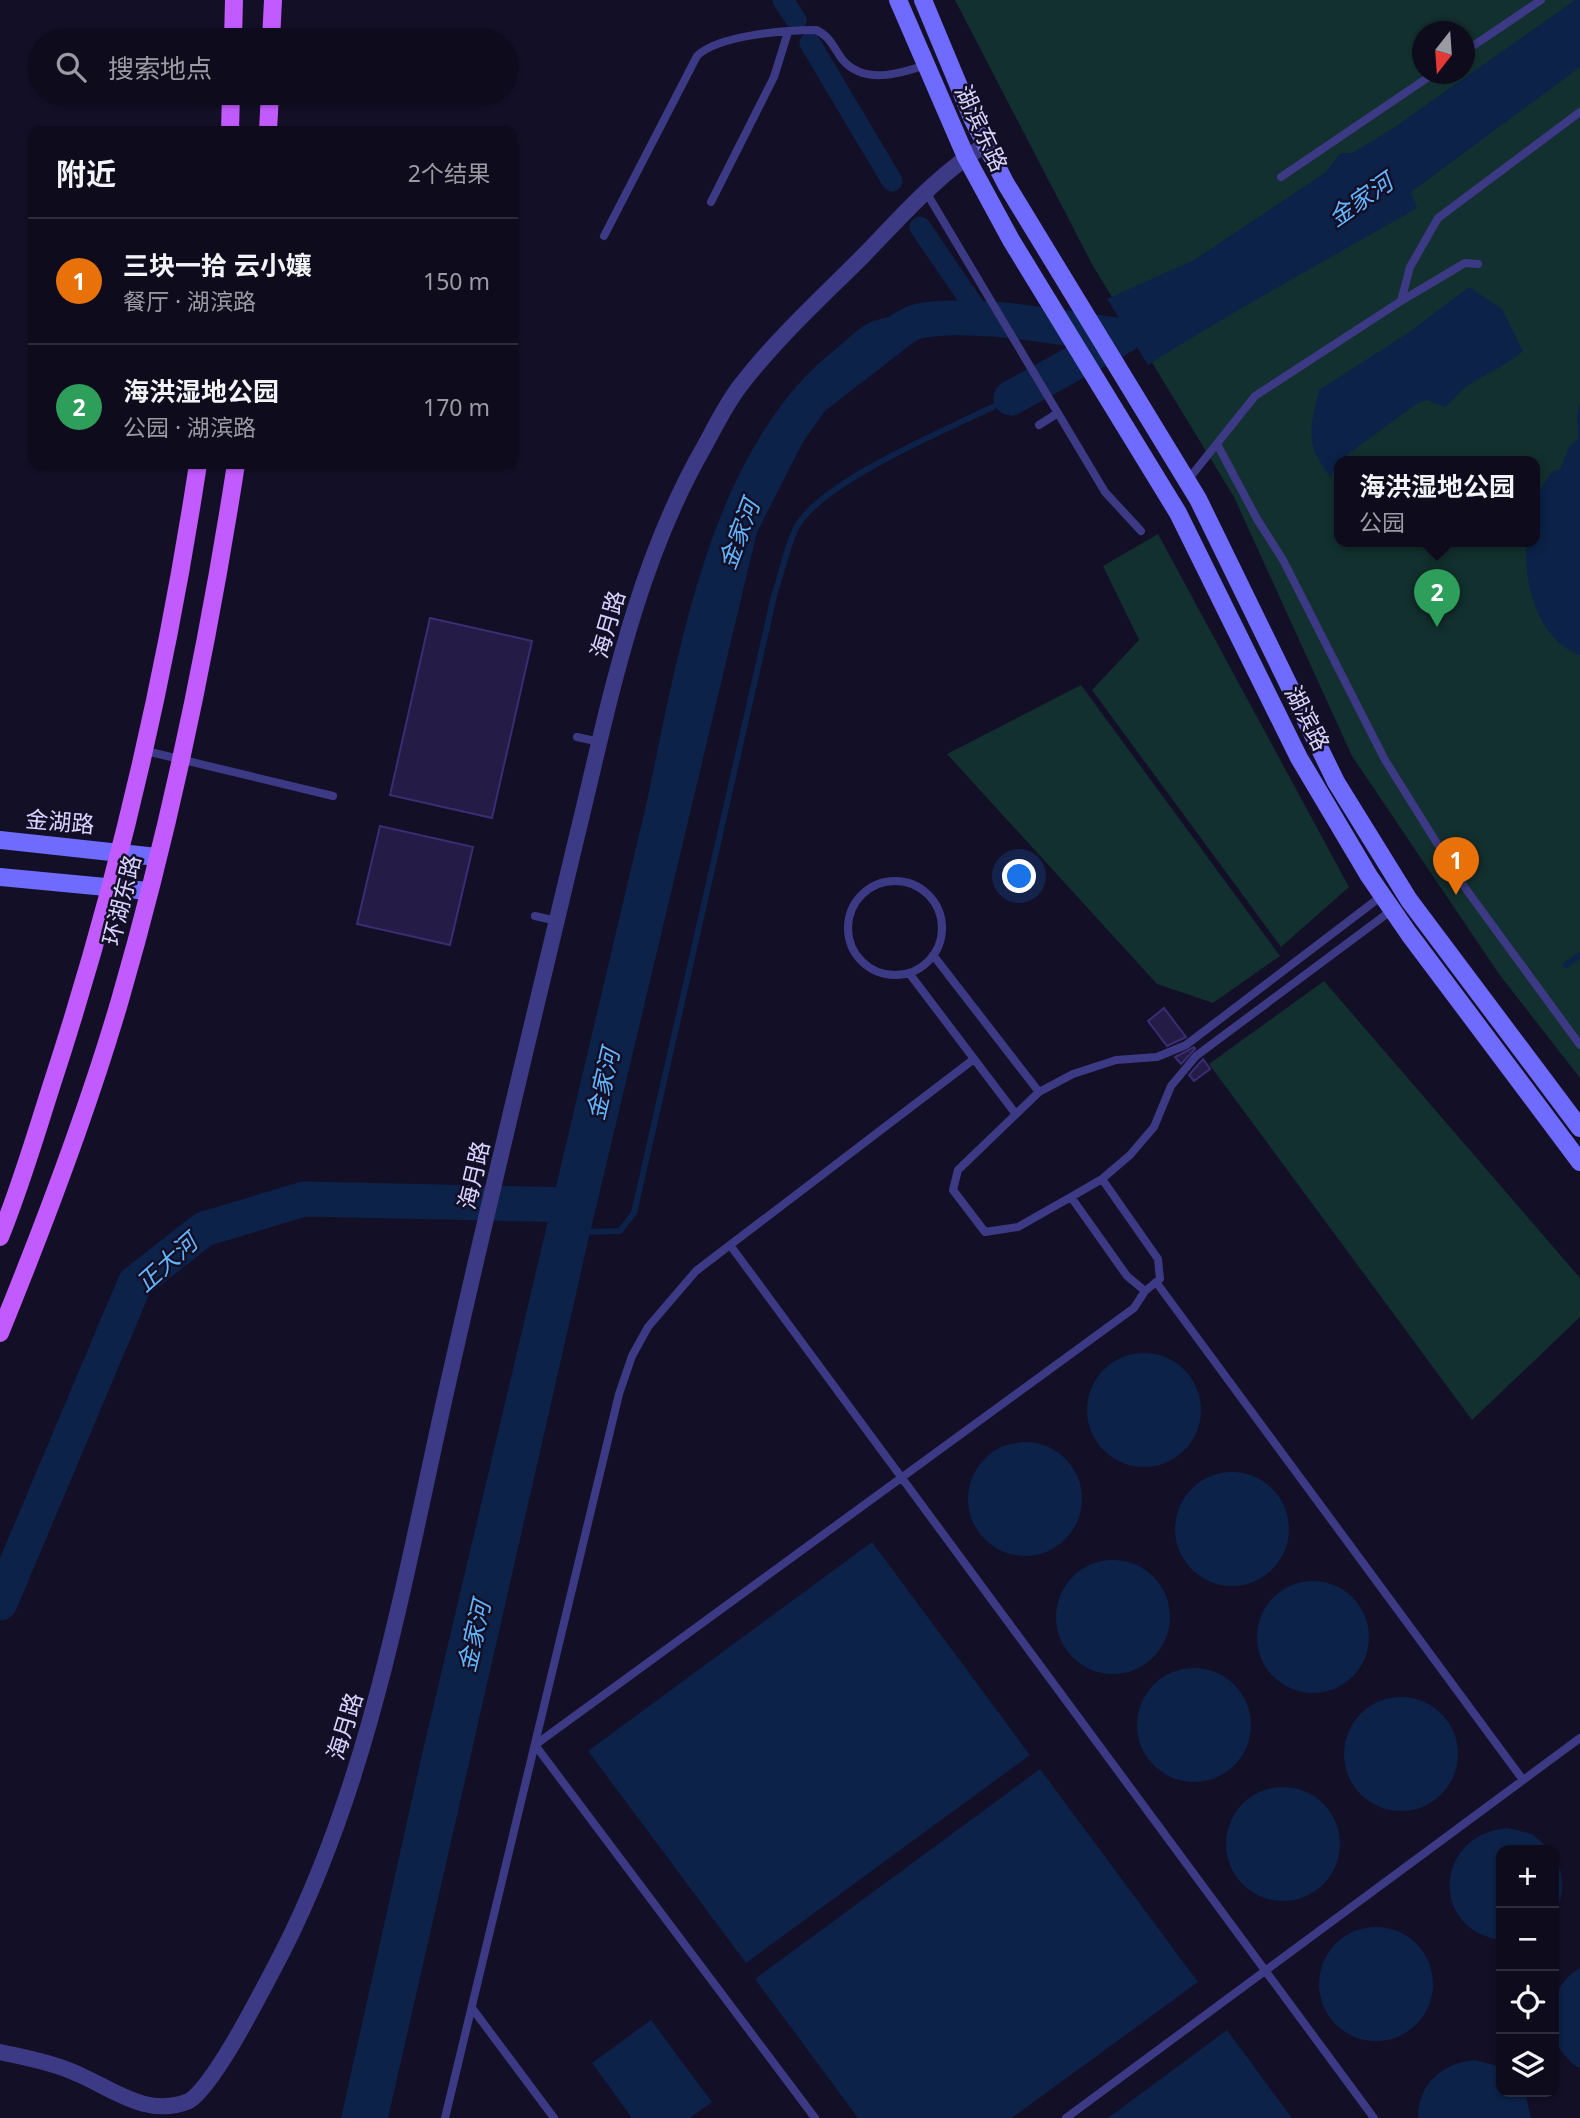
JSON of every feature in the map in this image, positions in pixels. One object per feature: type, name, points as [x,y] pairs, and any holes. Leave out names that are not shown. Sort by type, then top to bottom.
[{"type":"main road","points":[[233,28],[234,0]]},
{"type":"main road","points":[[272,28],[273,0]]},
{"type":"main road","name":"湖滨东路","points":[[898,0],[966,157],[1031,271]]},
{"type":"main road","name":"湖滨东路","points":[[923,0],[985,145],[1052,262]]},
{"type":"main road","points":[[230,126],[231,105]]},
{"type":"main road","points":[[268,126],[269,105]]},
{"type":"main road","name":"湖滨路","points":[[1052,262],[1187,481],[1336,782],[1409,900],[1580,1128]]},
{"type":"main road","name":"湖滨路","points":[[1031,271],[1178,513],[1299,758],[1388,903],[1580,1162]]},
{"type":"main road","name":"环湖东路","points":[[0,1237],[80,999],[146,751],[177,603],[197,469]]},
{"type":"main road","name":"环湖东路","points":[[0,1333],[43,1228],[111,1026],[148,891],[182,760],[215,604],[235,469]]},
{"type":"main road","name":"金湖路","points":[[0,840],[157,856]]},
{"type":"main road","points":[[0,877],[148,891]]},
{"type":"street","name":"海月路","points":[[0,2052],[53,2064],[83,2076],[124,2101],[148,2109],[167,2108],[191,2101],[254,2008],[301,1914],[329,1844],[363,1745],[381,1682],[474,1266],[626,633],[655,546],[680,489],[740,386],[926,192],[966,157],[985,145]]},
{"type":"lane","points":[[1475,45],[1541,0]]},
{"type":"lane","points":[[604,236],[697,56],[711,46],[788,32],[816,30],[824,33],[850,67],[871,75],[905,72],[926,65]]},
{"type":"lane","points":[[712,202],[774,77],[788,32]]},
{"type":"lane","points":[[1281,177],[1418,84]]},
{"type":"lane","points":[[1401,301],[1410,267],[1438,218],[1580,112]]},
{"type":"lane","points":[[926,192],[1105,492],[1141,531]]},
{"type":"lane","points":[[1187,481],[1255,396],[1401,301],[1465,263],[1478,264]]},
{"type":"lane","points":[[1039,425],[1057,411]]},
{"type":"lane","points":[[1217,444],[1257,519],[1283,560],[1385,760],[1463,885],[1580,1045]]},
{"type":"lane","points":[[578,737],[600,742]]},
{"type":"lane","points":[[146,751],[333,796]]},
{"type":"lane","points":[[887,881],[902,881],[918,886],[930,896],[939,910],[941,941],[923,966],[909,973],[894,975],[879,972],[865,965],[852,946],[848,924],[851,909],[859,896],[872,886],[887,881]]},
{"type":"lane","points":[[1388,903],[1196,1056],[1171,1086],[1154,1127],[1130,1156],[1102,1179],[1018,1227],[985,1232],[953,1190],[958,1170],[1040,1092],[1073,1074],[1116,1060],[1157,1057],[1186,1045],[1388,903]]},
{"type":"lane","points":[[535,916],[557,921]]},
{"type":"lane","points":[[933,955],[1040,1092]]},
{"type":"lane","points":[[909,973],[1015,1114]]},
{"type":"lane","points":[[445,2118],[619,1394],[632,1356],[648,1326],[696,1271],[974,1059]]},
{"type":"lane","points":[[535,1745],[1134,1308],[1144,1291],[1160,1279],[1158,1259],[1102,1179]]},
{"type":"lane","points":[[1071,1197],[1128,1276],[1144,1291]]},
{"type":"lane","points":[[730,1245],[1374,2118]]},
{"type":"lane","points":[[1156,1282],[1523,1780]]},
{"type":"lane","points":[[1066,2118],[1580,1738]]},
{"type":"lane","points":[[535,1745],[815,2118]]},
{"type":"lane","points":[[472,2008],[554,2118]]},
{"type":"green space","points":[[955,0],[1580,0],[1580,1078],[1499,974],[1352,756],[1234,497],[1093,266]]},
{"type":"green space","points":[[1158,534],[1349,887],[1281,947],[1092,690],[1139,640],[1103,566]]},
{"type":"green space","points":[[1081,685],[1280,956],[1213,1003],[1157,984],[947,754]]},
{"type":"green space","points":[[1324,981],[1580,1278],[1580,1317],[1472,1420],[1209,1064]]},
{"type":"water","points":[[1575,0],[1580,0],[1580,67],[1411,192],[1417,208],[1248,304],[1148,365],[1107,299],[1194,260],[1326,172],[1340,153],[1352,153],[1392,129],[1456,84],[1475,84],[1475,70]]},
{"type":"water","points":[[1469,287],[1502,309],[1523,351],[1467,386],[1445,407],[1427,400],[1416,404],[1346,456],[1334,456],[1334,470],[1330,477],[1316,454],[1311,435],[1319,390],[1408,333]]},
{"type":"water","points":[[923,311],[923,335],[825,411],[803,442],[757,532],[589,1237],[388,2118],[341,2118],[420,1763],[647,801],[672,681],[706,555],[730,495],[758,439],[794,390],[837,348],[867,324]]},
{"type":"water","points":[[1580,403],[1580,655],[1565,648],[1543,623],[1530,591],[1526,557],[1527,547],[1540,547],[1540,491],[1553,471],[1560,470],[1568,449],[1578,438],[1577,413]]},
{"type":"water","points":[[1144,1353],[1166,1358],[1184,1370],[1196,1388],[1201,1410],[1196,1432],[1184,1450],[1166,1462],[1144,1467],[1122,1462],[1104,1450],[1092,1432],[1087,1410],[1092,1388],[1104,1370],[1122,1358]]},
{"type":"water","points":[[1025,1442],[1047,1447],[1065,1459],[1077,1477],[1082,1499],[1077,1521],[1065,1539],[1047,1551],[1025,1556],[1003,1551],[985,1539],[973,1521],[968,1499],[973,1477],[985,1459],[1003,1447]]},
{"type":"water","points":[[1232,1472],[1254,1477],[1272,1489],[1284,1507],[1289,1529],[1284,1551],[1272,1569],[1254,1581],[1232,1586],[1210,1581],[1192,1569],[1180,1551],[1175,1529],[1180,1507],[1192,1489],[1210,1477]]},
{"type":"water","points":[[872,1542],[1030,1755],[746,1963],[588,1751]]},
{"type":"water","points":[[1113,1560],[1135,1565],[1153,1577],[1165,1595],[1170,1617],[1165,1639],[1153,1657],[1135,1669],[1113,1674],[1091,1669],[1073,1657],[1061,1639],[1056,1617],[1061,1595],[1073,1577],[1091,1565]]},
{"type":"water","points":[[1313,1581],[1335,1585],[1353,1597],[1365,1615],[1369,1637],[1365,1659],[1353,1677],[1335,1689],[1313,1693],[1291,1689],[1273,1677],[1261,1659],[1257,1637],[1261,1615],[1273,1597],[1291,1585]]},
{"type":"water","points":[[1194,1668],[1216,1673],[1234,1685],[1246,1703],[1251,1725],[1246,1747],[1234,1765],[1216,1777],[1194,1782],[1172,1777],[1154,1765],[1142,1747],[1137,1725],[1142,1703],[1154,1685],[1172,1673]]},
{"type":"water","points":[[1401,1697],[1423,1702],[1441,1714],[1453,1732],[1458,1754],[1453,1776],[1441,1794],[1423,1806],[1401,1811],[1379,1806],[1361,1794],[1349,1776],[1344,1754],[1349,1732],[1361,1714],[1379,1702]]},
{"type":"water","points":[[1040,1769],[1198,1982],[1012,2118],[858,2118],[755,1979]]},
{"type":"water","points":[[1283,1787],[1305,1792],[1323,1804],[1335,1822],[1340,1844],[1335,1866],[1323,1884],[1305,1896],[1283,1901],[1261,1896],[1243,1884],[1231,1866],[1226,1844],[1231,1822],[1243,1804],[1261,1792]]},
{"type":"water","points":[[1507,1828],[1532,1834],[1545,1845],[1496,1845],[1496,1938],[1478,1933],[1461,1919],[1452,1902],[1450,1883],[1454,1864],[1465,1847],[1483,1834]]},
{"type":"water","points":[[1559,1866],[1562,1885],[1559,1904]]},
{"type":"water","points":[[1376,1927],[1398,1932],[1416,1944],[1428,1962],[1433,1984],[1428,2006],[1416,2024],[1398,2036],[1376,2041],[1354,2036],[1336,2024],[1324,2006],[1319,1984],[1324,1962],[1336,1944],[1354,1932]]},
{"type":"water","points":[[1580,1968],[1580,2069],[1568,2059],[1559,2046],[1559,1989]]},
{"type":"water","points":[[651,2020],[712,2102],[690,2118],[632,2118],[592,2063]]},
{"type":"water","points":[[1227,2030],[1292,2118],[1108,2118]]},
{"type":"water","points":[[1475,2060],[1496,2066],[1496,2097],[1526,2097],[1531,2118],[1418,2118],[1422,2095],[1427,2085],[1442,2071]]},
{"type":"building","points":[[430,618],[532,641],[492,818],[390,795]]},
{"type":"building","points":[[380,826],[473,847],[450,945],[357,924]]},
{"type":"building","points":[[1164,1008],[1186,1037],[1167,1046],[1148,1021]]},
{"type":"building","points":[[1194,1047],[1181,1064],[1175,1057]]},
{"type":"building","points":[[1203,1059],[1210,1069],[1194,1081],[1189,1075]]},
{"type":"waterway","points":[[783,0],[796,20]]},
{"type":"waterway","points":[[810,43],[892,181]]},
{"type":"waterway","points":[[920,227],[984,321]]},
{"type":"waterway","name":"金家河","points":[[881,342],[904,327],[919,321],[941,318],[993,319],[1124,336]]},
{"type":"waterway","name":"金家河","points":[[1011,398],[1118,339]]},
{"type":"waterway","points":[[584,1232],[620,1231],[634,1213],[774,596],[795,530],[809,511],[860,473],[1011,398]]},
{"type":"waterway","points":[[1566,965],[1580,955]]},
{"type":"waterway","name":"正大河","points":[[0,1603],[135,1283],[204,1229],[304,1199],[575,1205]]},
{"type":"place","name":"海洪湿地公园","points":[[1437,627]]},
{"type":"place","name":"三块一拾 云小孃","points":[[1456,895]]}]
